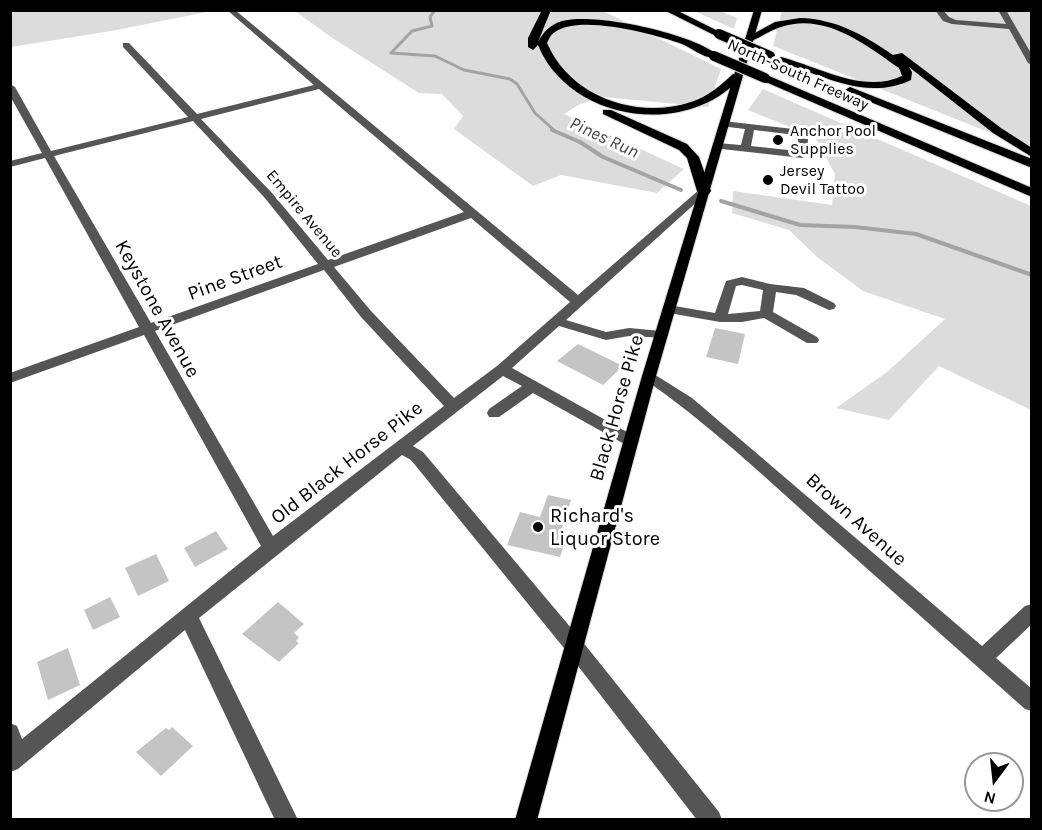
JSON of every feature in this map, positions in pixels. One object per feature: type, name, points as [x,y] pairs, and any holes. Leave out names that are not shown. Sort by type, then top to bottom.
[{"type":"highway","points":[[547,10],[533,38],[533,51],[548,74],[575,96],[683,147],[693,157],[704,190]]},
{"type":"highway","name":"North-South Freeway","points":[[668,10],[775,58],[1032,164]]},
{"type":"highway","points":[[824,10],[930,75],[984,123],[1032,153]]},
{"type":"highway","name":"North-South Freeway","points":[[630,15],[714,56],[1032,193]]},
{"type":"highway","points":[[749,39],[772,27],[792,21],[839,26],[903,66],[907,72],[907,78],[895,84],[863,85],[775,58]]},
{"type":"highway","points":[[684,42],[623,25],[586,22],[558,28],[546,35],[542,44],[552,66],[569,82],[586,94],[619,107],[662,111],[680,110],[711,98],[737,76]]},
{"type":"main road","name":"Black Horse Pike","points":[[526,819],[649,376],[758,10]]},
{"type":"street","points":[[230,10],[579,303]]},
{"type":"street","points":[[938,10],[946,19],[955,22],[990,21],[1011,27]]},
{"type":"street","points":[[1002,10],[1032,63]]},
{"type":"street","name":"Empire Avenue","points":[[126,45],[268,195],[366,314],[454,407]]},
{"type":"street","points":[[10,164],[322,86]]},
{"type":"street","name":"Keystone Avenue","points":[[10,87],[271,549]]},
{"type":"street","points":[[717,146],[802,155],[803,138],[799,132],[723,124]]},
{"type":"street","points":[[745,148],[750,127]]},
{"type":"street","name":"Old Black Horse Pike","points":[[13,760],[271,549],[502,369],[704,190]]},
{"type":"street","name":"Pine Street","points":[[10,378],[473,213]]},
{"type":"street","points":[[720,318],[730,284],[742,281],[770,288],[799,291],[829,306]]},
{"type":"street","points":[[766,314],[770,303],[770,288]]},
{"type":"street","points":[[669,309],[734,320],[766,314],[812,340]]},
{"type":"street","points":[[556,321],[606,336],[629,332],[661,335]]},
{"type":"street","points":[[502,369],[631,441]]},
{"type":"street","name":"Brown Avenue","points":[[649,376],[687,402],[771,473],[1032,702]]},
{"type":"street","points":[[494,413],[532,386]]},
{"type":"street","points":[[402,447],[417,456],[575,647],[711,819]]},
{"type":"street","points":[[981,659],[1032,612]]},
{"type":"street","points":[[188,616],[287,819]]},
{"type":"street","points":[[10,733],[13,760]]},
{"type":"shaded area","points":[[11,10],[212,11],[111,31],[11,47]]},
{"type":"shaded area","points":[[295,11],[603,11],[721,69],[708,107],[604,97],[580,104],[564,114],[684,169],[657,193],[561,175],[533,186],[454,129],[463,116],[442,94],[419,93],[331,37]]},
{"type":"shaded area","points":[[694,11],[720,11],[737,18],[734,29]]},
{"type":"shaded area","points":[[782,11],[1031,11],[1031,149],[773,46]]},
{"type":"shaded area","points":[[763,89],[1031,206],[1031,410],[939,366],[889,420],[836,408],[887,372],[945,319],[863,291],[817,257],[789,230],[732,213],[733,191],[832,205],[835,174],[815,137],[748,110]]},
{"type":"building","points":[[715,328],[745,334],[738,364],[706,357]]},
{"type":"building","points":[[578,344],[623,366],[603,385],[557,361]]},
{"type":"building","name":"Richard's Liquor Store","points":[[548,495],[571,500],[559,538],[566,539],[560,557],[507,545],[520,512],[540,517]]},
{"type":"building","points":[[216,531],[228,549],[195,567],[184,548]]},
{"type":"building","points":[[156,554],[169,581],[138,596],[125,568]]},
{"type":"building","points":[[110,597],[120,617],[93,630],[84,610]]},
{"type":"building","points":[[278,602],[304,624],[294,633],[299,637],[296,641],[299,643],[279,662],[242,634]]},
{"type":"building","points":[[68,648],[80,685],[48,700],[37,662]]},
{"type":"building","points":[[172,727],[193,746],[161,776],[136,752],[166,728],[169,730]]},
{"type":"waterway","name":"Pines Run","points":[[435,10],[430,17],[432,26],[412,31],[391,53],[435,56],[464,70],[510,79],[517,84],[535,113],[555,131]]},
{"type":"waterway","name":"Pines Run","points":[[552,130],[580,142],[603,157],[681,190]]},
{"type":"waterway","name":"Pines Run","points":[[721,201],[800,225],[855,227],[916,234],[1032,275]]},
{"type":"place","name":"Anchor Pool Supplies","points":[[778,140]]},
{"type":"place","name":"Jersey Devil Tattoo","points":[[768,180]]},
{"type":"place","name":"Richard's Liquor Store","points":[[538,527]]}]
